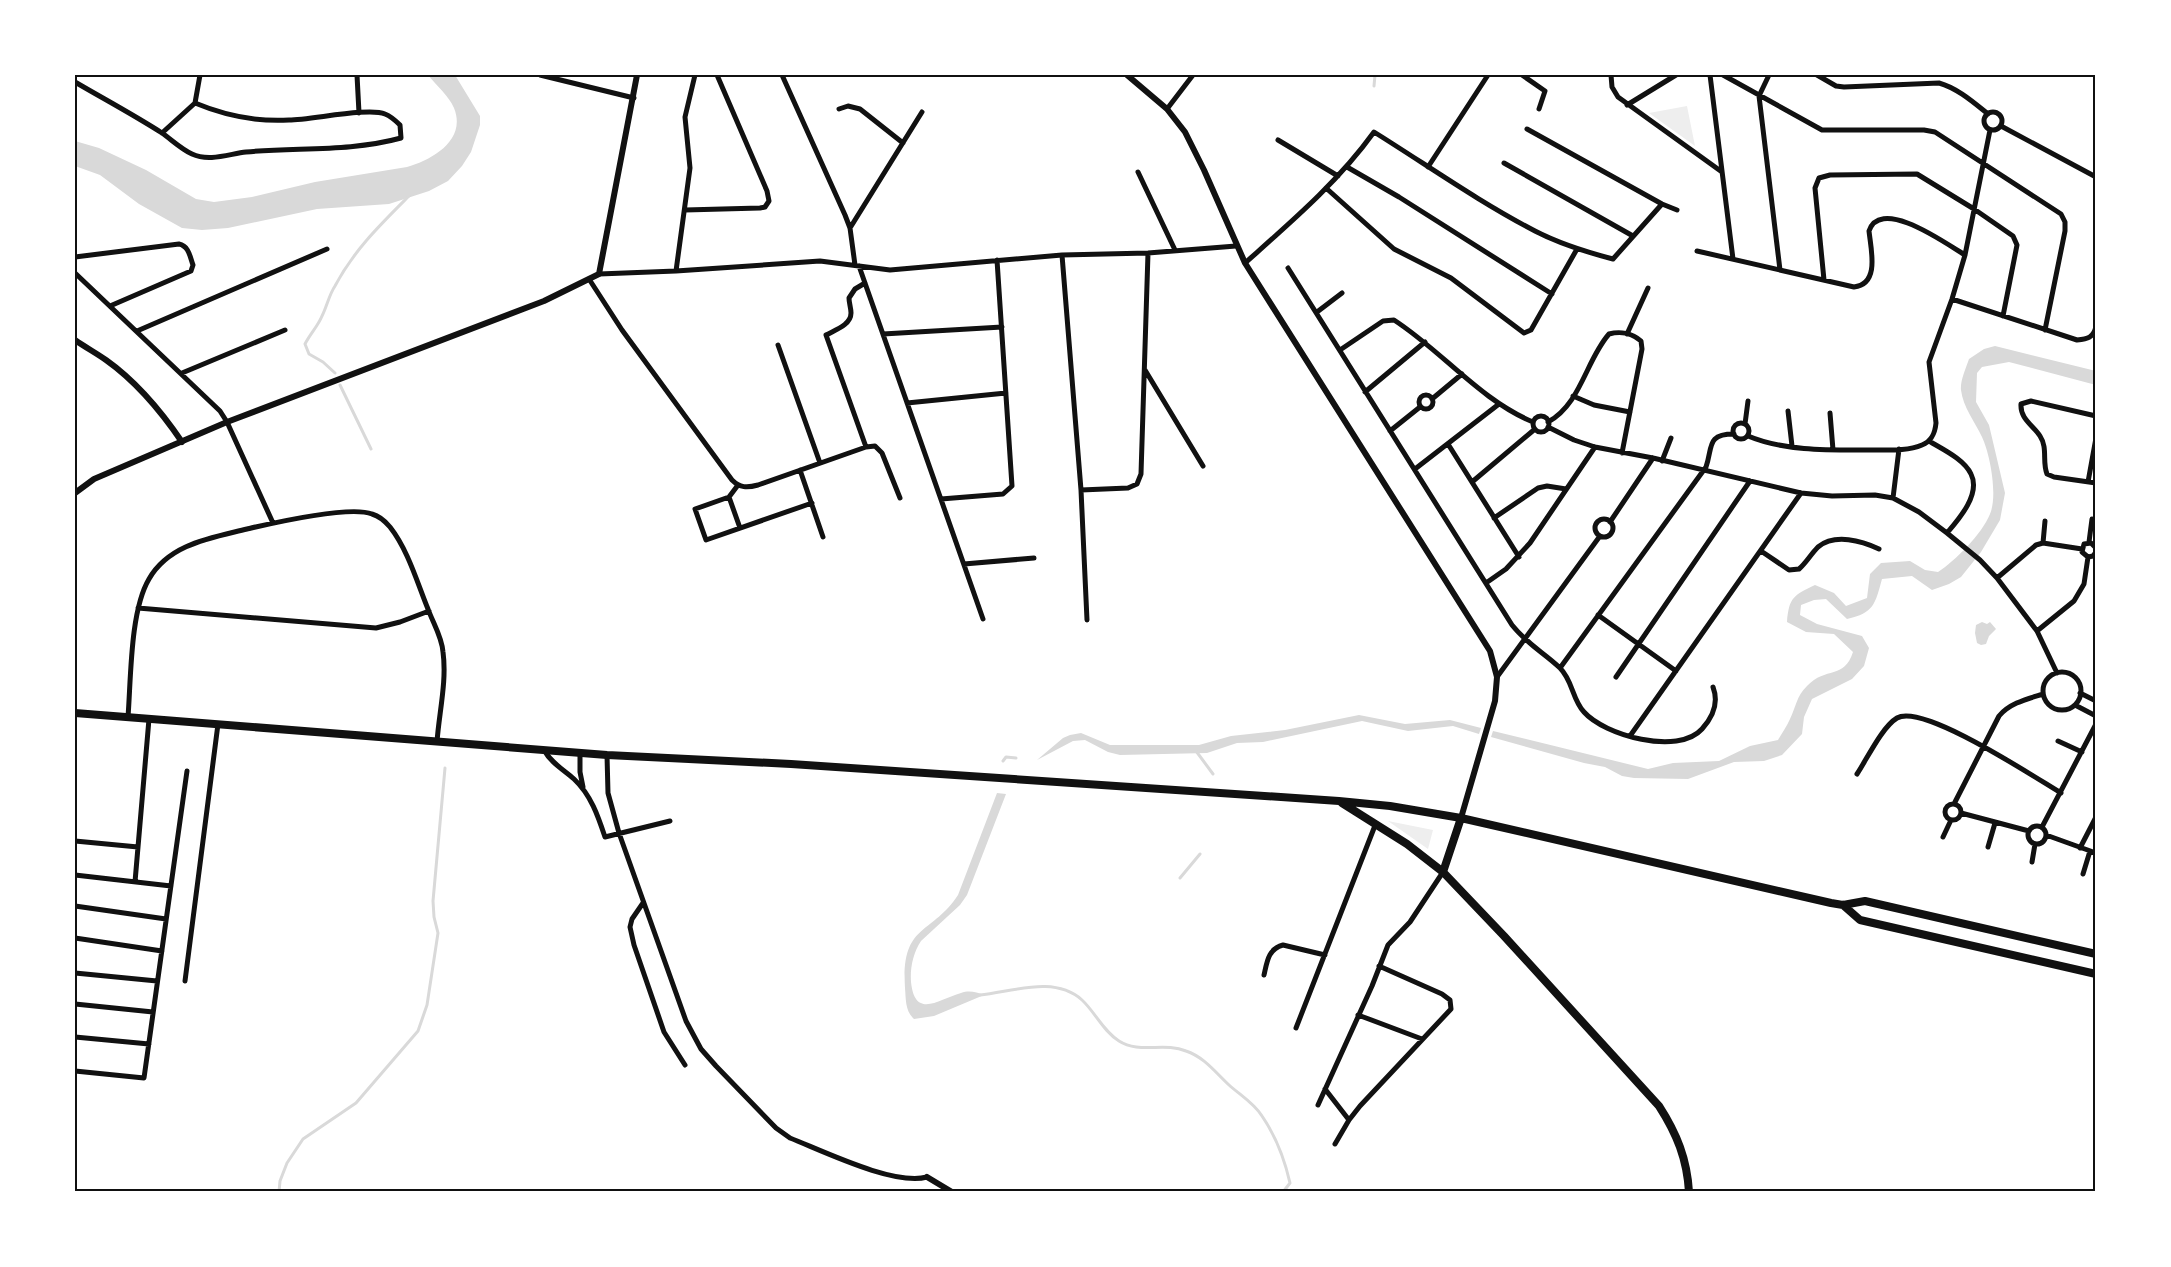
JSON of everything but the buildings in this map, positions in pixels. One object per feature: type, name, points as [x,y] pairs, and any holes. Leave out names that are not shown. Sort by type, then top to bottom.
[{"type":"highway","points":[[75,713],[607,755],[792,764],[1390,806],[1461,818],[1843,905],[1864,901],[2096,954]]},
{"type":"highway","points":[[1339,801],[1407,844],[1443,872],[1659,1107],[1673,1128],[1683,1154],[1689,1192]]},
{"type":"highway","points":[[1443,872],[1461,818]]},
{"type":"highway","points":[[1843,905],[1860,920],[2096,974]]},
{"type":"street","points":[[162,133],[195,103],[200,75]]},
{"type":"street","points":[[357,75],[359,113]]},
{"type":"street","points":[[540,75],[634,98]]},
{"type":"street","points":[[599,274],[638,75]]},
{"type":"street","points":[[676,271],[690,168],[685,117],[695,75]]},
{"type":"street","points":[[685,210],[760,208],[765,207],[769,201],[767,191],[717,75]]},
{"type":"street","points":[[782,75],[850,228],[857,265],[983,619]]},
{"type":"street","points":[[1128,75],[1167,109],[1191,144],[1245,263],[1483,637],[1493,660],[1497,677],[1495,701],[1461,818]]},
{"type":"street","points":[[1167,109],[1192,75]]},
{"type":"street","points":[[1428,167],[1488,75]]},
{"type":"street","points":[[1522,75],[1534,81],[1545,91],[1539,109]]},
{"type":"street","points":[[1611,75],[1615,92],[1628,105],[1722,172]]},
{"type":"street","points":[[1628,105],[1676,75]]},
{"type":"street","points":[[1710,75],[1733,259]]},
{"type":"street","points":[[1723,75],[1822,130],[1924,130],[1935,132],[2061,214],[2065,222],[2065,231],[2045,330]]},
{"type":"street","points":[[1770,75],[1759,96],[1780,270]]},
{"type":"street","points":[[1817,75],[1836,86],[1844,87],[1939,83],[1965,96],[1988,114]]},
{"type":"street","points":[[75,82],[162,133],[192,154],[206,157],[245,152],[339,148],[383,143],[401,138],[400,124],[385,113],[259,120],[228,116],[195,103]]},
{"type":"street","points":[[839,109],[848,106],[860,109],[903,143]]},
{"type":"street","points":[[850,228],[922,112]]},
{"type":"street","points":[[1748,436],[1749,428],[1745,424],[1740,422],[1736,424],[1733,429],[1734,434],[1740,439],[1748,436],[1764,442],[1833,450],[1899,450],[1921,446],[1929,441],[1935,432],[1936,423],[1929,362],[1965,255],[1990,130],[1984,121],[1988,114],[1994,112],[2002,120],[2001,126],[1996,130],[1990,130]]},
{"type":"street","points":[[2001,126],[2096,177]]},
{"type":"street","points":[[1527,129],[1662,204],[1677,210]]},
{"type":"street","points":[[1245,263],[1338,176],[1374,132],[1535,231],[1576,249],[1613,259],[1662,204]]},
{"type":"street","points":[[1278,140],[1338,176]]},
{"type":"street","points":[[1504,163],[1633,236]]},
{"type":"street","points":[[1347,166],[1552,294]]},
{"type":"street","points":[[1138,172],[1175,250]]},
{"type":"street","points":[[1824,280],[1815,188],[1819,178],[1917,174],[1974,208],[2016,240],[2017,245],[2003,316]]},
{"type":"street","points":[[1326,188],[1394,249],[1451,278],[1521,332],[1527,333],[1531,330],[1576,249]]},
{"type":"street","points":[[1697,251],[1854,288],[1868,282],[1872,270],[1869,231],[1873,223],[1897,219],[1909,222],[1965,255]]},
{"type":"street","points":[[75,257],[179,244],[188,249],[193,265],[191,271],[110,306]]},
{"type":"street","points":[[75,493],[94,479],[227,422],[527,307],[599,274],[820,261],[890,270],[1062,255],[1148,253],[1236,246]]},
{"type":"street","points":[[137,331],[327,249]]},
{"type":"street","points":[[1081,490],[1134,487],[1139,480],[1148,253]]},
{"type":"street","points":[[1062,255],[1081,490],[1087,620]]},
{"type":"street","points":[[941,499],[1003,494],[1010,490],[1012,483],[998,260]]},
{"type":"street","points":[[1288,268],[1512,625],[1525,641],[1560,668],[1568,678],[1575,701],[1584,713],[1593,721],[1630,736],[1655,743],[1672,742],[1694,735],[1701,730],[1714,709],[1716,696],[1713,687]]},
{"type":"street","points":[[75,273],[215,405],[227,422],[273,523]]},
{"type":"street","points":[[589,279],[622,330],[732,480],[738,485],[751,487],[866,447],[875,446],[880,449],[900,498]]},
{"type":"street","points":[[865,283],[851,293],[849,298],[851,311],[847,321],[840,328],[826,335],[866,447]]},
{"type":"street","points":[[1627,333],[1647,288]]},
{"type":"street","points":[[1317,312],[1342,293]]},
{"type":"street","points":[[1952,299],[2077,340],[2093,336],[2096,327]]},
{"type":"street","points":[[1340,350],[1389,319],[1394,320],[1425,342],[1499,404],[1533,422],[1535,429]]},
{"type":"street","points":[[883,334],[1002,327]]},
{"type":"street","points":[[182,373],[285,330]]},
{"type":"street","points":[[1535,429],[1542,432],[1573,396],[1604,339],[1616,332],[1627,333],[1641,341],[1642,349],[1622,453]]},
{"type":"street","points":[[75,340],[106,359],[137,386],[169,422],[182,442]]},
{"type":"street","points":[[1365,392],[1425,342]]},
{"type":"street","points":[[778,345],[820,463]]},
{"type":"street","points":[[1144,368],[1203,466]]},
{"type":"street","points":[[1432,399],[1462,374]]},
{"type":"street","points":[[907,403],[1006,393]]},
{"type":"street","points":[[1429,395],[1433,404],[1431,408],[1425,410],[1420,407],[1418,403],[1421,396],[1429,395]]},
{"type":"street","points":[[1573,396],[1594,405],[1630,412]]},
{"type":"street","points":[[1745,424],[1748,401]]},
{"type":"street","points":[[2096,416],[2031,401],[2021,404],[2025,418],[2043,441],[2047,474],[2096,483]]},
{"type":"street","points":[[1414,469],[1499,404]]},
{"type":"street","points":[[1390,431],[1420,407]]},
{"type":"street","points":[[1788,411],[1792,446]]},
{"type":"street","points":[[1830,413],[1833,450]]},
{"type":"street","points":[[1533,422],[1539,416],[1545,417],[1548,424],[1574,440],[1595,447],[1653,458],[1802,493],[1833,496],[1875,495],[1893,498],[1919,512],[1947,533],[1980,560],[1997,578],[2037,631],[2057,673]]},
{"type":"street","points":[[1472,482],[1535,429]]},
{"type":"street","points":[[1560,668],[1703,471],[1707,464],[1711,443],[1718,436],[1734,434]]},
{"type":"street","points":[[1662,461],[1671,438]]},
{"type":"street","points":[[2088,482],[2096,438]]},
{"type":"street","points":[[1929,441],[1962,464],[1971,473],[1974,485],[1964,511],[1947,533]]},
{"type":"street","points":[[1448,444],[1519,557]]},
{"type":"street","points":[[1486,583],[1519,557],[1595,447]]},
{"type":"street","points":[[1893,498],[1899,450]]},
{"type":"street","points":[[1610,522],[1653,458]]},
{"type":"street","points":[[800,470],[823,537]]},
{"type":"street","points":[[1616,677],[1750,481]]},
{"type":"street","points":[[738,485],[729,497],[695,508],[706,540],[812,503]]},
{"type":"street","points":[[1494,518],[1538,488],[1547,486],[1566,489]]},
{"type":"street","points":[[1630,736],[1802,493]]},
{"type":"street","points":[[729,497],[740,528]]},
{"type":"street","points":[[128,717],[138,608],[144,586],[162,562],[176,550],[225,534],[273,523],[339,513],[365,512],[374,514],[389,525],[400,542],[440,637],[444,654],[436,742]]},
{"type":"street","points":[[2089,542],[2092,519]]},
{"type":"street","points":[[1601,520],[1610,522],[1613,526],[1612,532],[1608,536],[1600,536],[1596,531],[1596,525],[1601,520]]},
{"type":"street","points":[[2043,543],[2045,521]]},
{"type":"street","points":[[1497,677],[1600,536]]},
{"type":"street","points":[[1761,551],[1789,570],[1794,570],[1799,569],[1820,546],[1827,543],[1858,540],[1879,549]]},
{"type":"street","points":[[2088,557],[2083,554],[2082,549],[2084,544],[2089,542]]},
{"type":"street","points":[[2088,557],[2093,556],[2096,550],[2094,544],[2089,542]]},
{"type":"street","points":[[1997,578],[2036,545],[2043,543],[2082,549]]},
{"type":"street","points":[[2037,631],[2074,601],[2084,584],[2088,557]]},
{"type":"street","points":[[964,564],[1034,558]]},
{"type":"street","points":[[138,608],[376,628],[429,611]]},
{"type":"street","points":[[1599,615],[1676,671]]},
{"type":"street","points":[[2057,673],[2069,674],[2074,677],[2080,687],[2080,693],[2074,705],[2064,710],[2053,708],[2045,699],[2043,688],[2048,678],[2057,673]]},
{"type":"street","points":[[2080,693],[2096,701]]},
{"type":"street","points":[[1954,804],[1994,723],[2005,710],[2043,694]]},
{"type":"street","points":[[2074,705],[2096,716]]},
{"type":"street","points":[[1857,774],[1887,727],[1905,716],[1930,721],[1982,746],[2061,793]]},
{"type":"street","points":[[135,882],[149,719]]},
{"type":"street","points":[[185,981],[218,724]]},
{"type":"street","points":[[2042,827],[2096,724]]},
{"type":"street","points":[[2058,741],[2082,752]]},
{"type":"street","points":[[544,750],[556,765],[577,781],[585,791]]},
{"type":"street","points":[[580,753],[580,772],[585,791],[605,837],[670,821]]},
{"type":"street","points":[[607,755],[608,794],[619,833],[686,1021],[702,1049],[776,1128],[790,1138],[887,1174],[913,1180],[927,1177],[952,1192]]},
{"type":"street","points":[[75,1071],[144,1078],[187,771]]},
{"type":"street","points":[[1951,820],[1946,816],[1948,806],[1954,804],[1959,806],[1961,813]]},
{"type":"street","points":[[1943,837],[1951,820],[1956,819],[1961,813]]},
{"type":"street","points":[[1961,813],[2029,831]]},
{"type":"street","points":[[2080,848],[2096,816]]},
{"type":"street","points":[[1988,848],[1995,822]]},
{"type":"street","points":[[1296,1028],[1376,824]]},
{"type":"street","points":[[2035,844],[2028,838],[2029,831],[2033,827],[2042,827]]},
{"type":"street","points":[[2042,827],[2046,836],[2093,852],[2083,874]]},
{"type":"street","points":[[2035,844],[2041,843],[2046,836]]},
{"type":"street","points":[[75,842],[138,847]]},
{"type":"street","points":[[2032,862],[2035,844]]},
{"type":"street","points":[[1318,1105],[1388,945],[1410,922],[1443,872]]},
{"type":"street","points":[[75,875],[171,886]]},
{"type":"street","points":[[643,903],[632,919],[630,927],[634,945],[664,1032],[685,1065]]},
{"type":"street","points":[[75,906],[166,919]]},
{"type":"street","points":[[75,938],[162,951]]},
{"type":"street","points":[[1264,975],[1268,957],[1277,946],[1283,945],[1325,955]]},
{"type":"street","points":[[1335,1144],[1348,1120],[1448,1013],[1452,1004],[1442,994],[1379,966]]},
{"type":"street","points":[[75,973],[158,981]]},
{"type":"street","points":[[75,1004],[153,1012]]},
{"type":"street","points":[[1358,1015],[1422,1039]]},
{"type":"street","points":[[75,1037],[149,1044]]},
{"type":"street","points":[[1325,1089],[1348,1120]]},
{"type":"shaded area","points":[[428,75],[455,75],[480,116],[480,125],[471,152],[448,181],[429,191],[389,204],[317,209],[228,228],[202,230],[182,228],[139,204],[100,175],[75,166],[75,141],[99,148],[146,170],[196,199],[214,202],[252,197],[315,182],[407,167],[436,154],[445,147],[456,130],[457,119],[452,104]]},
{"type":"shaded area","points":[[1687,106],[1695,146],[1649,113]]},
{"type":"shaded area","points":[[1995,346],[2096,371],[2096,385],[2009,362],[1982,367],[1977,373],[1976,402],[1989,425],[2005,493],[2000,520],[1981,552],[1961,577],[1949,584],[1932,590],[1912,576],[1882,579],[1872,606],[1863,614],[1847,619],[1826,599],[1814,600],[1801,605],[1800,615],[1817,624],[1862,636],[1869,648],[1864,666],[1852,679],[1812,699],[1804,717],[1802,734],[1782,755],[1764,761],[1734,762],[1688,779],[1634,778],[1622,776],[1605,767],[1491,737],[1493,731],[1648,769],[1673,763],[1719,761],[1750,746],[1778,740],[1803,690],[1821,676],[1840,670],[1849,661],[1853,652],[1834,634],[1806,632],[1787,622],[1789,607],[1794,598],[1815,585],[1834,593],[1846,606],[1867,598],[1870,574],[1881,563],[1910,561],[1925,570],[1938,572],[1967,546],[1986,522],[1993,496],[1990,464],[1982,437],[1964,402],[1961,386],[1969,359],[1984,349]]},
{"type":"shaded area","points":[[1982,622],[1987,624],[1990,622],[1996,629],[1989,636],[1986,644],[1981,645],[1977,643],[1975,633],[1976,625]]},
{"type":"shaded area","points":[[1359,715],[1405,724],[1450,720],[1481,728],[1479,734],[1453,726],[1408,731],[1362,721],[1263,742],[1237,743],[1207,753],[1120,755],[1108,752],[1085,740],[1073,741],[1037,760],[1063,738],[1081,733],[1110,745],[1199,745],[1231,736],[1285,730]]},
{"type":"shaded area","points":[[997,793],[1006,794],[967,895],[960,905],[921,941],[914,956],[911,971],[913,994],[917,1001],[923,1004],[967,992],[984,995],[934,1016],[914,1019],[907,1009],[906,1001],[905,967],[908,952],[920,932],[938,918],[958,895]]},
{"type":"shaded area","points":[[1388,821],[1433,830],[1428,849]]},
{"type":"waterway","points":[[1374,86],[1375,75]]},
{"type":"waterway","points":[[335,373],[323,362],[309,354],[305,344],[320,320],[342,273],[369,238],[409,196]]},
{"type":"waterway","points":[[340,385],[371,449]]},
{"type":"waterway","points":[[1196,751],[1213,774]]},
{"type":"waterway","points":[[1003,761],[1006,757],[1016,758]]},
{"type":"waterway","points":[[279,1192],[280,1181],[287,1163],[303,1139],[356,1103],[418,1031],[427,1005],[438,933],[433,901],[445,768]]},
{"type":"waterway","points":[[1180,878],[1200,854]]},
{"type":"waterway","points":[[980,995],[1032,987],[1059,988],[1071,992],[1082,1000],[1108,1032],[1127,1045],[1143,1048],[1169,1047],[1198,1057],[1251,1103],[1267,1123],[1279,1148],[1290,1183],[1283,1192]]}]
